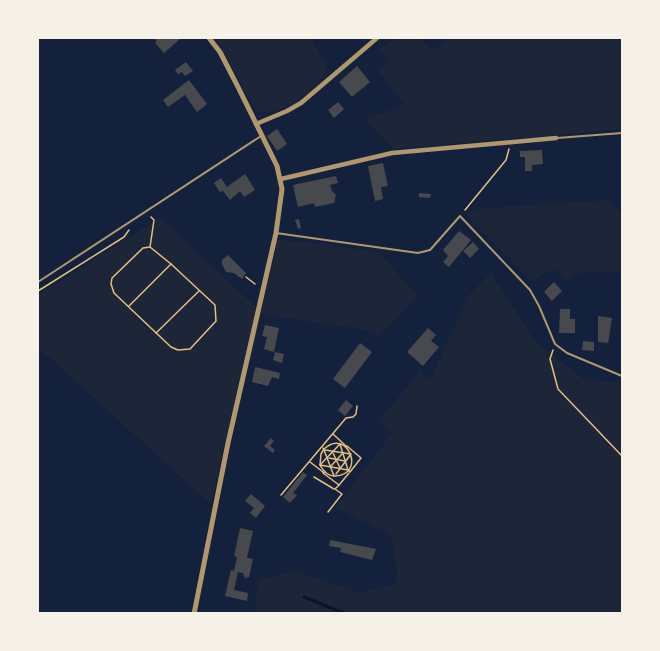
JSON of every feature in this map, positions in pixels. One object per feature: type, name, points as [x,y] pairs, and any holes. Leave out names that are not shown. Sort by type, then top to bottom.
[{"type":"street","points":[[194,614],[228,443],[282,204],[281,178],[277,166],[229,68],[209,38]]},
{"type":"street","points":[[256,124],[302,103],[377,38]]},
{"type":"street","points":[[281,178],[392,153],[556,138]]},
{"type":"lane","points":[[556,138],[622,133]]},
{"type":"lane","points":[[38,282],[262,136]]},
{"type":"lane","points":[[276,233],[418,253],[430,250],[460,216],[530,290],[555,344],[567,353],[622,376]]},
{"type":"path","points":[[460,216],[506,160],[510,143]]},
{"type":"path","points":[[147,210],[154,220],[150,247]]},
{"type":"path","points":[[38,291],[124,237],[131,228]]},
{"type":"path","points":[[150,247],[215,305],[216,321],[189,349],[178,350],[171,347],[114,293],[112,278],[143,248],[150,247]]},
{"type":"path","points":[[128,306],[171,264]]},
{"type":"path","points":[[246,277],[264,289]]},
{"type":"path","points":[[156,333],[200,291]]},
{"type":"path","points":[[555,344],[550,359],[558,389],[622,456]]},
{"type":"path","points":[[281,495],[346,418],[356,414],[357,406]]},
{"type":"path","points":[[333,434],[361,458],[335,489]]},
{"type":"path","points":[[333,444],[340,444],[347,447],[352,462],[349,471],[334,476],[324,472],[320,465],[320,458],[324,449],[333,444]]},
{"type":"path","points":[[320,465],[340,444]]},
{"type":"path","points":[[340,444],[349,471]]},
{"type":"path","points":[[322,447],[333,452],[351,454]]},
{"type":"path","points":[[324,449],[334,476]]},
{"type":"path","points":[[333,452],[340,469]]},
{"type":"path","points":[[331,467],[343,453]]},
{"type":"path","points":[[334,476],[351,454]]},
{"type":"path","points":[[327,458],[346,462]]},
{"type":"path","points":[[310,461],[339,485]]},
{"type":"path","points":[[320,465],[349,471]]},
{"type":"path","points":[[314,477],[342,494],[327,512]]},
{"type":"shaded area","points":[[216,38],[311,38],[328,69],[315,86],[297,101],[277,110],[256,112]]},
{"type":"shaded area","points":[[398,38],[422,38],[431,51],[450,38],[622,38],[622,129],[393,149],[366,120],[404,104],[378,71],[389,61],[379,49]]},
{"type":"shaded area","points":[[609,200],[622,215],[622,271],[579,273],[566,280],[556,270],[548,271],[532,281],[466,215],[473,209]]},
{"type":"shaded area","points":[[160,218],[256,307],[211,504],[38,347],[38,295]]},
{"type":"shaded area","points":[[278,240],[377,252],[418,295],[379,337],[366,330],[261,314]]},
{"type":"shaded area","points":[[491,273],[537,344],[585,380],[622,383],[622,613],[255,614],[258,580],[295,571],[359,592],[396,585],[397,572],[391,535],[335,508],[392,433],[378,422],[420,371],[430,380],[469,295]]},
{"type":"building","points":[[154,38],[181,38],[164,53],[155,43],[157,41]]},
{"type":"building","points":[[186,62],[193,71],[185,76],[182,72],[178,74],[175,70]]},
{"type":"building","points":[[357,66],[370,82],[352,97],[339,82]]},
{"type":"building","points":[[189,80],[207,104],[197,112],[185,95],[168,107],[163,100]]},
{"type":"building","points":[[338,102],[344,109],[334,118],[328,110]]},
{"type":"building","points":[[277,129],[287,144],[277,151],[267,136]]},
{"type":"building","points":[[542,150],[543,164],[532,165],[532,171],[525,171],[525,157],[520,157],[520,151]]},
{"type":"building","points":[[383,163],[388,186],[381,187],[383,199],[375,201],[368,166]]},
{"type":"building","points":[[245,174],[255,190],[244,197],[240,191],[230,200],[214,183],[221,178],[227,187]]},
{"type":"building","points":[[336,176],[338,183],[330,185],[336,195],[334,203],[315,207],[314,203],[298,207],[293,185]]},
{"type":"building","points":[[419,193],[431,194],[430,198],[419,197]]},
{"type":"building","points":[[299,219],[301,228],[298,229],[295,220]]},
{"type":"building","points":[[459,231],[471,240],[449,267],[443,262],[448,256],[443,250]]},
{"type":"building","points":[[473,242],[479,249],[470,258],[463,251]]},
{"type":"building","points":[[228,255],[246,273],[242,279],[234,273],[226,272],[222,260]]},
{"type":"building","points":[[554,282],[562,291],[552,301],[544,292]]},
{"type":"building","points":[[560,309],[570,309],[570,319],[575,319],[575,333],[559,333]]},
{"type":"building","points":[[598,316],[612,318],[608,343],[598,342]]},
{"type":"building","points":[[265,325],[279,328],[274,352],[264,349],[267,337],[262,336]]},
{"type":"building","points":[[428,328],[436,335],[431,341],[439,347],[423,366],[407,352]]},
{"type":"building","points":[[583,341],[594,342],[594,351],[582,350]]},
{"type":"building","points":[[360,343],[372,352],[345,388],[333,379]]},
{"type":"building","points":[[275,352],[284,354],[282,363],[273,360]]},
{"type":"building","points":[[255,367],[280,373],[279,379],[272,377],[268,386],[252,382]]},
{"type":"building","points":[[346,400],[353,406],[345,416],[338,410]]},
{"type":"building","points":[[271,438],[274,441],[270,446],[275,450],[273,453],[264,446]]},
{"type":"building","points":[[303,472],[307,475],[293,493],[297,495],[290,503],[283,497]]},
{"type":"building","points":[[251,494],[265,506],[256,518],[250,513],[254,508],[245,501]]},
{"type":"building","points":[[240,528],[253,531],[247,558],[253,559],[249,577],[245,578],[243,573],[238,572],[234,590],[248,593],[247,601],[225,596],[231,570],[234,571],[237,557],[234,556]]},
{"type":"building","points":[[330,540],[376,549],[372,560],[340,552],[341,548],[329,546]]},
{"type":"waterway","points":[[304,597],[346,614]]}]
